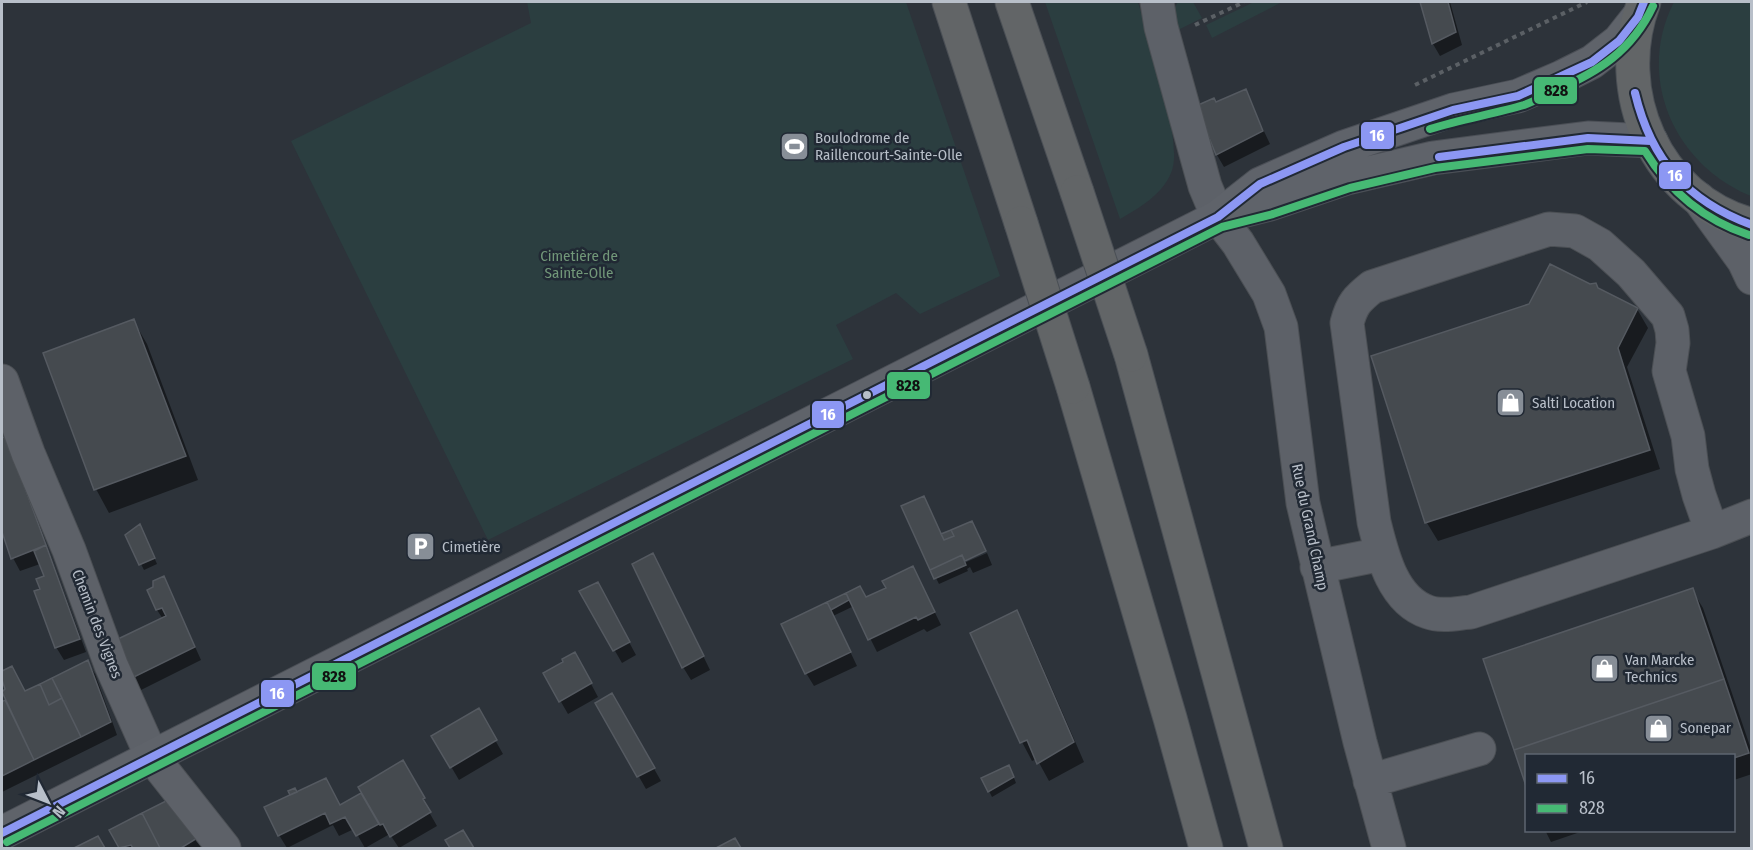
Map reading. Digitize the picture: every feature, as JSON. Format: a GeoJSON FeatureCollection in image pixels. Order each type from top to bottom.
{"type":"FeatureCollection","features":[{"type":"Feature","properties":{"kind":"highway"},"geometry":{"type":"LineString","coordinates":[[949,2],[1073,387],[1206,849]]}},
{"type":"Feature","properties":{"kind":"highway"},"geometry":{"type":"LineString","coordinates":[[1012,2],[1131,355],[1266,849]]}},
{"type":"Feature","properties":{"kind":"highway"},"geometry":{"type":"LineString","coordinates":[[1641,9],[1632,59],[1632,80],[1642,122],[1651,141],[1672,173],[1699,199],[1721,213],[1752,225]]}},
{"type":"Feature","properties":{"kind":"main road"},"geometry":{"type":"LineString","coordinates":[[2,833],[1218,217],[1260,184],[1344,147],[1453,110],[1518,96],[1592,62],[1619,41],[1641,9]]}},
{"type":"Feature","properties":{"kind":"main road"},"geometry":{"type":"LineString","coordinates":[[1218,217],[1270,204],[1347,178],[1433,158],[1588,138],[1651,141]]}},
{"type":"Feature","properties":{"kind":"street","name":"Rue du Grand Champ"},"geometry":{"type":"LineString","coordinates":[[1157,2],[1165,40],[1205,186],[1218,217],[1238,243],[1265,287],[1281,327],[1296,464],[1303,503],[1370,781],[1389,849]]}},
{"type":"Feature","properties":{"kind":"street"},"geometry":{"type":"LineString","coordinates":[[1699,199],[1744,261],[1752,278]]}},
{"type":"Feature","properties":{"kind":"street"},"geometry":{"type":"LineString","coordinates":[[1712,532],[1692,469],[1688,436],[1670,371],[1673,343],[1668,316],[1631,273],[1600,245],[1575,231],[1549,229],[1372,287],[1356,300],[1350,309],[1347,323],[1374,522],[1382,554],[1400,590],[1428,612],[1446,614],[1471,612],[1712,532],[1752,516]]}},
{"type":"Feature","properties":{"kind":"street","name":"Chemin des Vignes"},"geometry":{"type":"LineString","coordinates":[[2,381],[111,664],[152,757],[224,849]]}},
{"type":"Feature","properties":{"kind":"street"},"geometry":{"type":"LineString","coordinates":[[1315,559],[1382,554]]}},
{"type":"Feature","properties":{"kind":"street"},"geometry":{"type":"LineString","coordinates":[[1370,781],[1479,748]]}},
{"type":"Feature","properties":{"kind":"path"},"geometry":{"type":"LineString","coordinates":[[1165,40],[1244,2]]}},
{"type":"Feature","properties":{"kind":"green space","name":"Cimetière de Sainte-Olle"},"geometry":{"type":"Polygon","coordinates":[[[527,2],[906,2],[1000,276],[920,314],[896,293],[836,325],[853,359],[488,540],[291,141],[531,23],[527,2]]]}},
{"type":"Feature","properties":{"kind":"green space"},"geometry":{"type":"Polygon","coordinates":[[[1045,2],[1138,2],[1164,89],[1173,138],[1174,158],[1171,173],[1162,188],[1149,200],[1120,219],[1045,2]]]}},
{"type":"Feature","properties":{"kind":"green space"},"geometry":{"type":"Polygon","coordinates":[[[1178,2],[1193,2],[1202,18],[1172,33],[1174,9],[1178,2]]]}},
{"type":"Feature","properties":{"kind":"green space"},"geometry":{"type":"Polygon","coordinates":[[[1254,2],[1282,2],[1212,38],[1206,25],[1254,2]]]}},
{"type":"Feature","properties":{"kind":"green space"},"geometry":{"type":"Polygon","coordinates":[[[1674,2],[1751,2],[1751,196],[1724,182],[1701,163],[1683,141],[1669,116],[1661,89],[1659,60],[1663,31],[1674,2]]]}},
{"type":"Feature","properties":{"kind":"building"},"geometry":{"type":"Polygon","coordinates":[[[1420,2],[1448,2],[1456,32],[1432,44],[1420,2]]]}},
{"type":"Feature","properties":{"kind":"building"},"geometry":{"type":"Polygon","coordinates":[[[1246,89],[1263,131],[1216,155],[1196,106],[1214,98],[1216,102],[1246,89]]]}},
{"type":"Feature","properties":{"kind":"building","name":"Salti Location"},"geometry":{"type":"Polygon","coordinates":[[[1550,264],[1590,284],[1596,283],[1598,288],[1638,308],[1618,348],[1650,450],[1425,523],[1371,356],[1529,304],[1550,264]]]}},
{"type":"Feature","properties":{"kind":"building"},"geometry":{"type":"Polygon","coordinates":[[[134,319],[186,456],[94,490],[43,353],[134,319]]]}},
{"type":"Feature","properties":{"kind":"building"},"geometry":{"type":"Polygon","coordinates":[[[6,436],[46,545],[11,559],[2,532],[2,438],[6,436]]]}},
{"type":"Feature","properties":{"kind":"building"},"geometry":{"type":"Polygon","coordinates":[[[924,496],[944,540],[954,536],[951,530],[972,521],[986,551],[965,561],[962,555],[930,570],[901,506],[924,496]]]}},
{"type":"Feature","properties":{"kind":"building"},"geometry":{"type":"Polygon","coordinates":[[[140,524],[155,558],[139,565],[125,535],[140,524]]]}},
{"type":"Feature","properties":{"kind":"building"},"geometry":{"type":"Polygon","coordinates":[[[951,530],[954,536],[944,540],[941,534],[951,530]]]}},
{"type":"Feature","properties":{"kind":"building"},"geometry":{"type":"Polygon","coordinates":[[[46,545],[80,639],[55,648],[34,591],[40,589],[36,579],[44,576],[34,551],[46,545]]]}},
{"type":"Feature","properties":{"kind":"building"},"geometry":{"type":"Polygon","coordinates":[[[653,553],[704,656],[682,668],[632,564],[653,553]]]}},
{"type":"Feature","properties":{"kind":"building"},"geometry":{"type":"Polygon","coordinates":[[[962,555],[966,565],[934,579],[930,570],[962,555]]]}},
{"type":"Feature","properties":{"kind":"building"},"geometry":{"type":"Polygon","coordinates":[[[913,566],[935,612],[918,620],[916,617],[868,640],[846,593],[860,586],[866,597],[886,588],[882,581],[913,566]]]}},
{"type":"Feature","properties":{"kind":"building"},"geometry":{"type":"Polygon","coordinates":[[[164,576],[195,647],[132,678],[118,639],[166,616],[162,608],[156,610],[147,590],[153,587],[153,581],[164,576]]]}},
{"type":"Feature","properties":{"kind":"building"},"geometry":{"type":"Polygon","coordinates":[[[598,582],[630,642],[613,651],[579,591],[598,582]]]}},
{"type":"Feature","properties":{"kind":"building","name":"Van Marcke Technics"},"geometry":{"type":"Polygon","coordinates":[[[1693,588],[1724,679],[1514,750],[1483,659],[1693,588]]]}},
{"type":"Feature","properties":{"kind":"building"},"geometry":{"type":"Polygon","coordinates":[[[846,593],[849,600],[831,610],[827,602],[846,593]]]}},
{"type":"Feature","properties":{"kind":"building"},"geometry":{"type":"Polygon","coordinates":[[[827,602],[851,652],[805,674],[781,624],[827,602]]]}},
{"type":"Feature","properties":{"kind":"building"},"geometry":{"type":"Polygon","coordinates":[[[1017,610],[1074,742],[1037,764],[1027,740],[1020,743],[970,633],[1017,610]]]}},
{"type":"Feature","properties":{"kind":"building"},"geometry":{"type":"Polygon","coordinates":[[[575,652],[592,683],[559,702],[543,673],[575,652]]]}},
{"type":"Feature","properties":{"kind":"building"},"geometry":{"type":"Polygon","coordinates":[[[88,660],[111,722],[81,737],[52,678],[88,660]]]}},
{"type":"Feature","properties":{"kind":"building"},"geometry":{"type":"Polygon","coordinates":[[[12,666],[25,691],[40,684],[49,705],[62,698],[81,737],[34,760],[2,692],[5,689],[2,671],[12,666]]]}},
{"type":"Feature","properties":{"kind":"building"},"geometry":{"type":"Polygon","coordinates":[[[52,678],[62,698],[49,705],[40,684],[52,678]]]}},
{"type":"Feature","properties":{"kind":"building","name":"Sonepar"},"geometry":{"type":"Polygon","coordinates":[[[1724,679],[1749,753],[1735,758],[1735,754],[1525,754],[1525,783],[1514,750],[1724,679]]]}},
{"type":"Feature","properties":{"kind":"building"},"geometry":{"type":"Polygon","coordinates":[[[612,693],[655,768],[637,777],[595,703],[612,693]]]}},
{"type":"Feature","properties":{"kind":"building"},"geometry":{"type":"Polygon","coordinates":[[[5,700],[34,760],[2,776],[2,702],[5,700]]]}},
{"type":"Feature","properties":{"kind":"building"},"geometry":{"type":"Polygon","coordinates":[[[479,708],[497,740],[450,768],[431,736],[479,708]]]}},
{"type":"Feature","properties":{"kind":"building"},"geometry":{"type":"Polygon","coordinates":[[[403,760],[431,812],[390,837],[383,824],[380,825],[358,787],[403,760]]]}},
{"type":"Feature","properties":{"kind":"building"},"geometry":{"type":"Polygon","coordinates":[[[1009,765],[1014,777],[988,792],[981,778],[1009,765]]]}},
{"type":"Feature","properties":{"kind":"building"},"geometry":{"type":"Polygon","coordinates":[[[326,778],[340,805],[361,793],[379,824],[356,836],[345,817],[330,824],[325,813],[278,836],[264,807],[326,778]]]}},
{"type":"Feature","properties":{"kind":"building"},"geometry":{"type":"Polygon","coordinates":[[[295,788],[297,792],[290,795],[288,791],[295,788]]]}},
{"type":"Feature","properties":{"kind":"building"},"geometry":{"type":"Polygon","coordinates":[[[170,799],[199,837],[181,848],[160,848],[142,813],[170,799]]]}},
{"type":"Feature","properties":{"kind":"building"},"geometry":{"type":"Polygon","coordinates":[[[142,813],[160,848],[133,848],[131,845],[119,848],[109,830],[142,813]]]}},
{"type":"Feature","properties":{"kind":"building"},"geometry":{"type":"Polygon","coordinates":[[[463,830],[474,848],[450,848],[445,840],[463,830]]]}},
{"type":"Feature","properties":{"kind":"building"},"geometry":{"type":"Polygon","coordinates":[[[98,836],[105,848],[74,848],[98,836]]]}},
{"type":"Feature","properties":{"kind":"building"},"geometry":{"type":"Polygon","coordinates":[[[735,838],[741,848],[716,848],[735,838]]]}},
{"type":"Feature","properties":{"kind":"transit line","name":"16"},"geometry":{"type":"LineString","coordinates":[[2,833],[1218,217],[1260,184],[1344,147],[1453,110],[1518,96],[1592,62],[1619,41],[1638,17],[1644,2]]}},
{"type":"Feature","properties":{"kind":"transit line","name":"828"},"geometry":{"type":"LineString","coordinates":[[1430,129],[1524,105],[1585,76],[1624,48],[1645,22],[1653,6]]}},
{"type":"Feature","properties":{"kind":"transit line","name":"16"},"geometry":{"type":"LineString","coordinates":[[1635,93],[1651,139],[1675,175],[1709,204],[1752,225]]}},
{"type":"Feature","properties":{"kind":"transit line","name":"16"},"geometry":{"type":"LineString","coordinates":[[1439,157],[1588,138],[1651,141]]}},
{"type":"Feature","properties":{"kind":"transit line","name":"828"},"geometry":{"type":"LineString","coordinates":[[7,842],[1222,227],[1273,214],[1350,188],[1435,168],[1588,149],[1645,151],[1665,179],[1690,203],[1717,221],[1749,235]]}},
{"type":"Feature","properties":{"kind":"place","name":"Boulodrome de Raillencourt-Sainte-Olle"},"geometry":{"type":"Point","coordinates":[794,147]}},
{"type":"Feature","properties":{"kind":"place","name":"Salti Location"},"geometry":{"type":"Point","coordinates":[1511,403]}},
{"type":"Feature","properties":{"kind":"place","name":"Cimetière"},"geometry":{"type":"Point","coordinates":[421,547]}},
{"type":"Feature","properties":{"kind":"place","name":"Van Marcke Technics"},"geometry":{"type":"Point","coordinates":[1604,669]}},
{"type":"Feature","properties":{"kind":"place","name":"Sonepar"},"geometry":{"type":"Point","coordinates":[1659,728]}}]}
